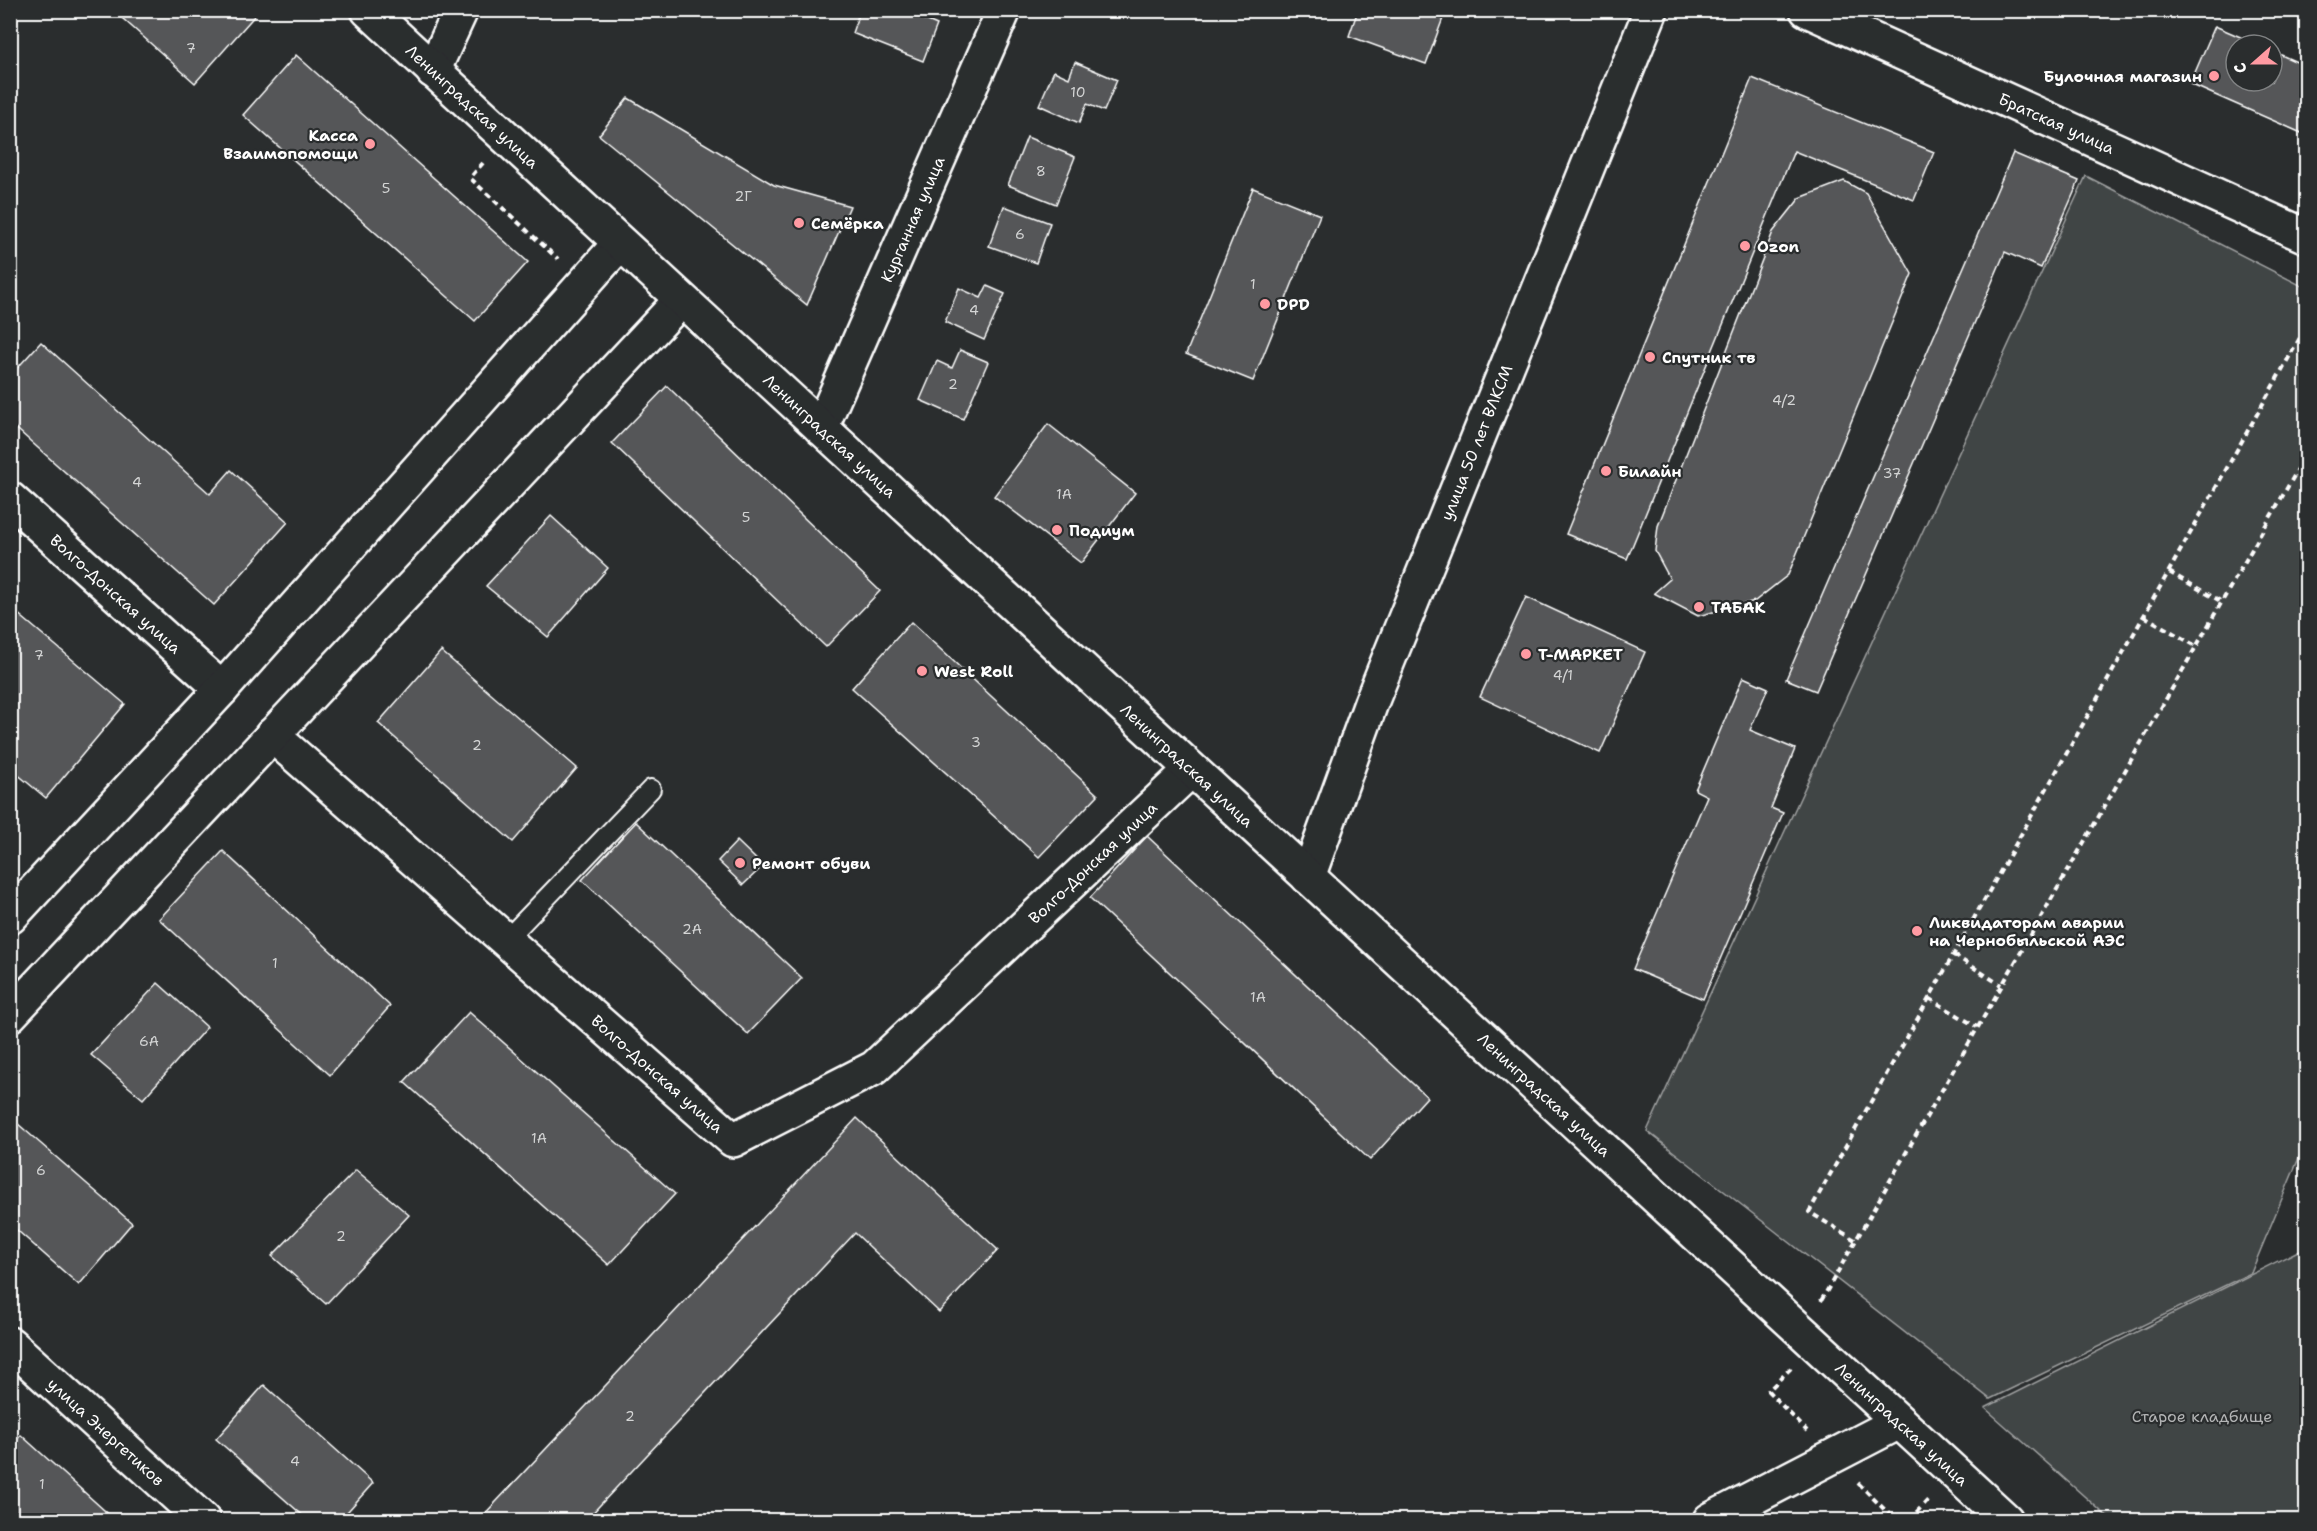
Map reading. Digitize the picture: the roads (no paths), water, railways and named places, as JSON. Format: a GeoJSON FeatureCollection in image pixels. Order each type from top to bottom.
{"type":"FeatureCollection","features":[{"type":"Feature","properties":{"kind":"street","name":"Ленинградская улица"},"geometry":{"type":"LineString","coordinates":[[368,10],[2006,1521]]}},
{"type":"Feature","properties":{"kind":"street"},"geometry":{"type":"LineString","coordinates":[[433,71],[461,10]]}},
{"type":"Feature","properties":{"kind":"street","name":"Курганная улица"},"geometry":{"type":"LineString","coordinates":[[821,428],[1004,10]]}},
{"type":"Feature","properties":{"kind":"street","name":"улица 50 лет ВЛКСМ"},"geometry":{"type":"LineString","coordinates":[[1308,877],[1371,703],[1651,10]]}},
{"type":"Feature","properties":{"kind":"street","name":"Братская улица"},"geometry":{"type":"LineString","coordinates":[[1807,10],[2307,236]]}},
{"type":"Feature","properties":{"kind":"street"},"geometry":{"type":"LineString","coordinates":[[10,917],[222,689],[620,243]]}},
{"type":"Feature","properties":{"kind":"street"},"geometry":{"type":"LineString","coordinates":[[10,1015],[681,300]]}},
{"type":"Feature","properties":{"kind":"street","name":"Волго-Донская улица"},"geometry":{"type":"LineString","coordinates":[[10,499],[222,689]]}},
{"type":"Feature","properties":{"kind":"street","name":"Волго-Донская улица"},"geometry":{"type":"LineString","coordinates":[[273,735],[733,1140],[874,1068],[1191,770]]}},
{"type":"Feature","properties":{"kind":"street","name":"улица Энергетиков"},"geometry":{"type":"LineString","coordinates":[[10,1344],[203,1521]]}},
{"type":"Feature","properties":{"kind":"street"},"geometry":{"type":"LineString","coordinates":[[1710,1521],[1899,1422]]}},
{"type":"Feature","properties":{"kind":"lane"},"geometry":{"type":"LineString","coordinates":[[506,940],[651,789]]}},
{"type":"Feature","properties":{"kind":"place","name":"Булочная магазин"},"geometry":{"type":"Point","coordinates":[2214,76]}},
{"type":"Feature","properties":{"kind":"place","name":"Касса Взаимопомощи"},"geometry":{"type":"Point","coordinates":[370,144]}},
{"type":"Feature","properties":{"kind":"place","name":"Семёрка"},"geometry":{"type":"Point","coordinates":[799,223]}},
{"type":"Feature","properties":{"kind":"place","name":"Ozon"},"geometry":{"type":"Point","coordinates":[1745,246]}},
{"type":"Feature","properties":{"kind":"place","name":"DPD"},"geometry":{"type":"Point","coordinates":[1265,304]}},
{"type":"Feature","properties":{"kind":"place","name":"Спутник тв"},"geometry":{"type":"Point","coordinates":[1650,357]}},
{"type":"Feature","properties":{"kind":"place","name":"Билайн"},"geometry":{"type":"Point","coordinates":[1606,471]}},
{"type":"Feature","properties":{"kind":"place","name":"Подиум"},"geometry":{"type":"Point","coordinates":[1057,530]}},
{"type":"Feature","properties":{"kind":"place","name":"ТАБАК"},"geometry":{"type":"Point","coordinates":[1699,607]}},
{"type":"Feature","properties":{"kind":"place","name":"Т-МАРКЕТ"},"geometry":{"type":"Point","coordinates":[1526,654]}},
{"type":"Feature","properties":{"kind":"place","name":"West Roll"},"geometry":{"type":"Point","coordinates":[922,671]}},
{"type":"Feature","properties":{"kind":"place","name":"Ремонт обуви"},"geometry":{"type":"Point","coordinates":[740,863]}},
{"type":"Feature","properties":{"kind":"place","name":"Ликвидаторам аварии на Чернобыльской АЭС"},"geometry":{"type":"Point","coordinates":[1917,931]}},
{"type":"Feature","properties":{"kind":"park label","name":"Старое кладбище"},"geometry":{"type":"Point","coordinates":[2202,1416]}}]}
